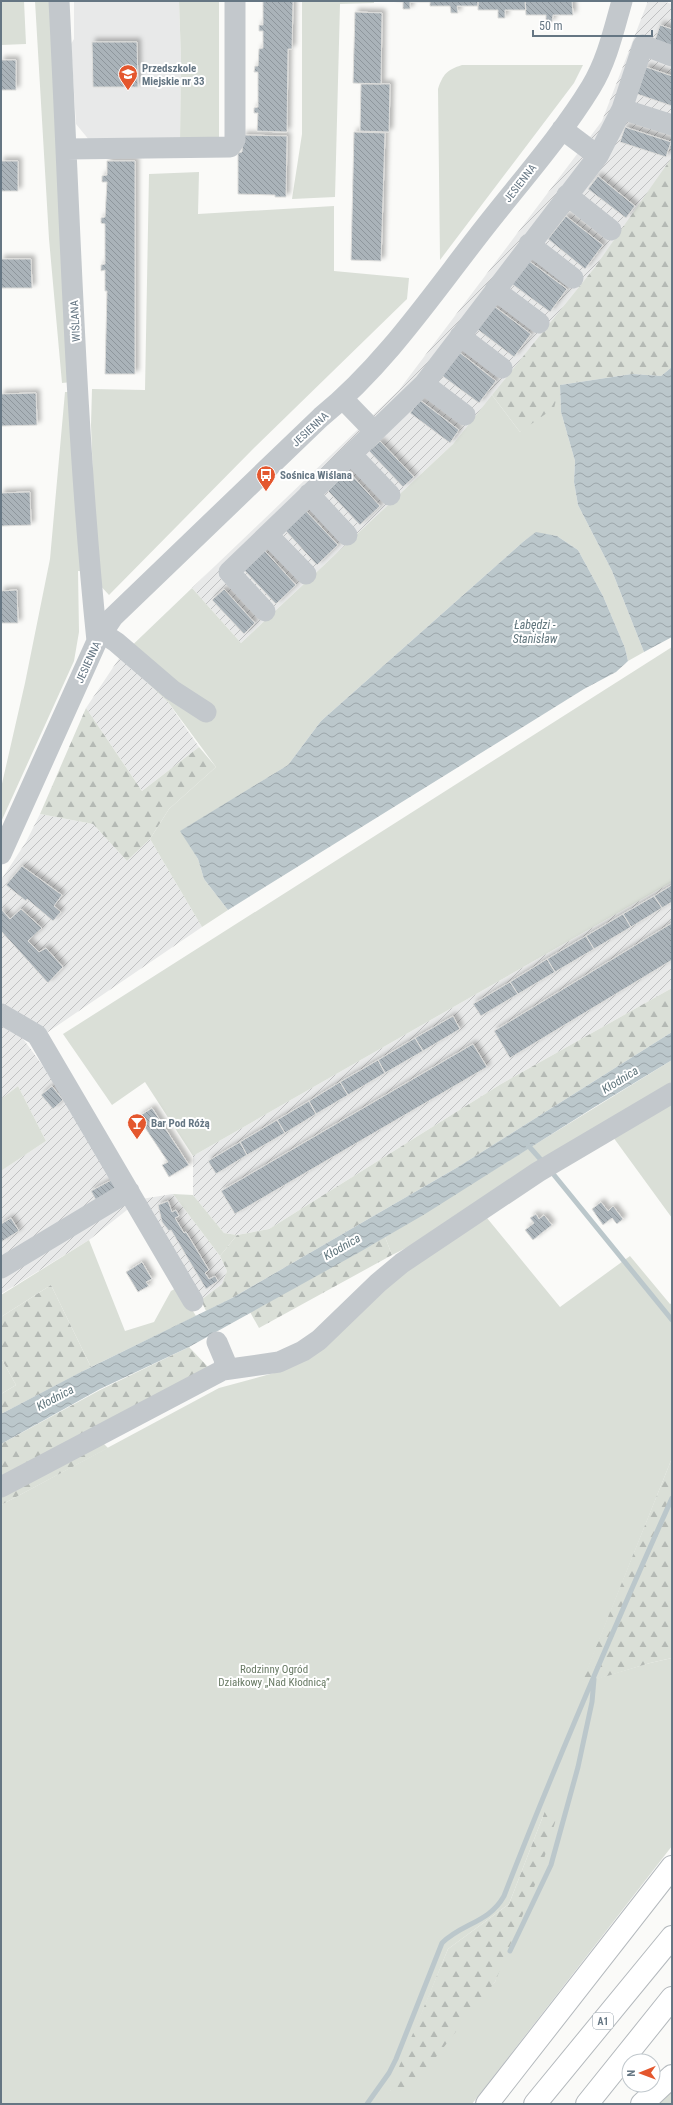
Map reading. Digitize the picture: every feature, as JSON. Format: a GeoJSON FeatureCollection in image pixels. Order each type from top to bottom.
{"type":"FeatureCollection","features":[{"type":"Feature","properties":{"kind":"highway"},"geometry":{"type":"LineString","coordinates":[[487,2104],[672,1867]]}},
{"type":"Feature","properties":{"kind":"highway","name":"A1"},"geometry":{"type":"LineString","coordinates":[[535,2104],[672,1937]]}},
{"type":"Feature","properties":{"kind":"highway"},"geometry":{"type":"LineString","coordinates":[[587,2104],[672,1998]]}},
{"type":"Feature","properties":{"kind":"highway"},"geometry":{"type":"LineString","coordinates":[[661,2073],[672,2060]]}},
{"type":"Feature","properties":{"kind":"highway"},"geometry":{"type":"LineString","coordinates":[[642,2104],[672,2076]]}},
{"type":"Feature","properties":{"kind":"highway"},"geometry":{"type":"LineString","coordinates":[[637,2104],[645,2093]]}},
{"type":"Feature","properties":{"kind":"street","name":"WIŚLANA"},"geometry":{"type":"LineString","coordinates":[[59,1],[78,393],[90,574],[100,637]]}},
{"type":"Feature","properties":{"kind":"street"},"geometry":{"type":"LineString","coordinates":[[66,149],[230,148],[235,140],[235,1]]}},
{"type":"Feature","properties":{"kind":"street","name":"JESIENNA"},"geometry":{"type":"LineString","coordinates":[[1,854],[100,637],[113,616],[322,417],[343,399],[390,348],[562,129],[592,86],[607,50],[622,1]]}},
{"type":"Feature","properties":{"kind":"street"},"geometry":{"type":"LineString","coordinates":[[265,611],[229,572],[424,384],[529,244],[598,156],[622,109],[643,45],[672,56]]}},
{"type":"Feature","properties":{"kind":"street"},"geometry":{"type":"LineString","coordinates":[[622,109],[672,125]]}},
{"type":"Feature","properties":{"kind":"street"},"geometry":{"type":"LineString","coordinates":[[562,129],[598,156]]}},
{"type":"Feature","properties":{"kind":"street"},"geometry":{"type":"LineString","coordinates":[[567,195],[611,230]]}},
{"type":"Feature","properties":{"kind":"street"},"geometry":{"type":"LineString","coordinates":[[529,244],[573,278]]}},
{"type":"Feature","properties":{"kind":"street"},"geometry":{"type":"LineString","coordinates":[[495,290],[539,323]]}},
{"type":"Feature","properties":{"kind":"street"},"geometry":{"type":"LineString","coordinates":[[460,336],[502,368]]}},
{"type":"Feature","properties":{"kind":"street"},"geometry":{"type":"LineString","coordinates":[[424,384],[465,415]]}},
{"type":"Feature","properties":{"kind":"street"},"geometry":{"type":"LineString","coordinates":[[343,399],[374,431]]}},
{"type":"Feature","properties":{"kind":"street"},"geometry":{"type":"LineString","coordinates":[[351,454],[390,495]]}},
{"type":"Feature","properties":{"kind":"street"},"geometry":{"type":"LineString","coordinates":[[309,494],[347,535]]}},
{"type":"Feature","properties":{"kind":"street"},"geometry":{"type":"LineString","coordinates":[[268,535],[306,574]]}},
{"type":"Feature","properties":{"kind":"street"},"geometry":{"type":"LineString","coordinates":[[100,637],[116,642],[172,690],[206,712]]}},
{"type":"Feature","properties":{"kind":"street"},"geometry":{"type":"LineString","coordinates":[[1,1014],[37,1035],[193,1301]]}},
{"type":"Feature","properties":{"kind":"street"},"geometry":{"type":"LineString","coordinates":[[1,1486],[223,1370],[279,1362],[304,1351],[319,1340],[378,1283],[402,1263],[538,1172],[672,1093]]}},
{"type":"Feature","properties":{"kind":"street"},"geometry":{"type":"LineString","coordinates":[[1,1268],[129,1191]]}},
{"type":"Feature","properties":{"kind":"street"},"geometry":{"type":"LineString","coordinates":[[218,1342],[225,1361],[223,1370]]}},
{"type":"Feature","properties":{"kind":"shaded area","name":"Przedszkole Miejskie nr 33"},"geometry":{"type":"Polygon","coordinates":[[[74,1],[179,1],[181,59],[180,141],[90,141],[76,124],[71,44],[74,39],[74,1]]]}},
{"type":"Feature","properties":{"kind":"shaded area"},"geometry":{"type":"Polygon","coordinates":[[[648,1],[662,1],[672,4],[671,161],[595,267],[453,444],[241,643],[192,588],[399,390],[602,121],[648,1]]]}},
{"type":"Feature","properties":{"kind":"shaded area"},"geometry":{"type":"Polygon","coordinates":[[[120,657],[168,702],[199,747],[142,791],[86,708],[120,657]]]}},
{"type":"Feature","properties":{"kind":"shaded area"},"geometry":{"type":"Polygon","coordinates":[[[40,814],[93,824],[127,861],[150,839],[202,927],[45,1034],[1,1009],[1,880],[26,842],[40,814]]]}},
{"type":"Feature","properties":{"kind":"shaded area"},"geometry":{"type":"Polygon","coordinates":[[[672,882],[672,988],[501,1084],[269,1229],[237,1235],[224,1233],[193,1195],[193,1156],[672,882]]]}},
{"type":"Feature","properties":{"kind":"shaded area"},"geometry":{"type":"Polygon","coordinates":[[[1,1025],[21,1036],[43,1066],[52,1075],[132,1206],[89,1240],[1,1294],[1,1171],[46,1141],[18,1086],[1,1099],[1,1025]]]}},
{"type":"Feature","properties":{"kind":"shaded area"},"geometry":{"type":"Polygon","coordinates":[[[173,1194],[220,1256],[227,1271],[222,1284],[201,1300],[141,1199],[173,1194]]]}},
{"type":"Feature","properties":{"kind":"green space"},"geometry":{"type":"Polygon","coordinates":[[[1,1],[24,1],[26,44],[1,45],[1,1]]]}},
{"type":"Feature","properties":{"kind":"green space"},"geometry":{"type":"Polygon","coordinates":[[[35,1],[53,1],[72,382],[62,383],[49,239],[35,1]]]}},
{"type":"Feature","properties":{"kind":"green space"},"geometry":{"type":"Polygon","coordinates":[[[179,1],[219,1],[219,139],[180,141],[181,59],[179,1]]]}},
{"type":"Feature","properties":{"kind":"green space"},"geometry":{"type":"Polygon","coordinates":[[[302,1],[374,1],[374,3],[340,4],[335,197],[292,199],[302,134],[302,1]]]}},
{"type":"Feature","properties":{"kind":"green space"},"geometry":{"type":"Polygon","coordinates":[[[462,65],[583,65],[574,83],[440,260],[438,89],[446,73],[462,65]]]}},
{"type":"Feature","properties":{"kind":"green space"},"geometry":{"type":"Polygon","coordinates":[[[672,157],[672,367],[661,376],[632,374],[560,385],[554,408],[520,432],[492,395],[595,267],[672,157]]]}},
{"type":"Feature","properties":{"kind":"green space"},"geometry":{"type":"Polygon","coordinates":[[[199,172],[198,214],[334,206],[334,271],[409,278],[407,299],[252,450],[109,595],[97,582],[91,425],[92,389],[145,390],[149,174],[199,172]]]}},
{"type":"Feature","properties":{"kind":"green space"},"geometry":{"type":"Polygon","coordinates":[[[560,385],[561,412],[575,461],[574,482],[578,505],[612,571],[644,652],[628,661],[625,648],[603,596],[578,550],[557,536],[536,533],[524,541],[321,721],[288,765],[181,831],[198,859],[204,879],[228,910],[202,927],[150,839],[169,809],[216,767],[168,702],[120,657],[192,588],[241,643],[453,444],[492,395],[520,432],[560,385]]]}},
{"type":"Feature","properties":{"kind":"green space"},"geometry":{"type":"Polygon","coordinates":[[[65,392],[73,392],[81,571],[78,571],[79,632],[74,661],[1,822],[1,788],[25,683],[50,559],[65,392]]]}},
{"type":"Feature","properties":{"kind":"green space"},"geometry":{"type":"Polygon","coordinates":[[[672,647],[672,882],[193,1156],[145,1082],[112,1105],[63,1034],[672,647]]]}},
{"type":"Feature","properties":{"kind":"green space"},"geometry":{"type":"Polygon","coordinates":[[[86,708],[142,791],[199,747],[216,767],[169,809],[150,839],[127,861],[93,824],[40,814],[86,708]]]}},
{"type":"Feature","properties":{"kind":"green space"},"geometry":{"type":"Polygon","coordinates":[[[672,988],[672,1032],[458,1167],[232,1298],[206,1311],[201,1300],[222,1284],[227,1271],[220,1256],[237,1235],[269,1229],[501,1084],[672,988]]]}},
{"type":"Feature","properties":{"kind":"green space"},"geometry":{"type":"Polygon","coordinates":[[[672,1060],[672,1085],[434,1234],[392,1255],[385,1237],[672,1060]]]}},
{"type":"Feature","properties":{"kind":"green space"},"geometry":{"type":"Polygon","coordinates":[[[18,1086],[46,1141],[1,1171],[1,1099],[18,1086]]]}},
{"type":"Feature","properties":{"kind":"green space"},"geometry":{"type":"Polygon","coordinates":[[[669,1102],[672,1106],[672,1218],[613,1137],[669,1102]]]}},
{"type":"Feature","properties":{"kind":"green space"},"geometry":{"type":"Polygon","coordinates":[[[173,1194],[193,1195],[224,1233],[237,1235],[220,1256],[173,1194]]]}},
{"type":"Feature","properties":{"kind":"green space","name":"Rodzinny Ogród Działkowy „Nad Kłodnicą”"},"geometry":{"type":"Polygon","coordinates":[[[487,1218],[560,1307],[630,1256],[670,1304],[672,1303],[672,1458],[582,1683],[672,1658],[672,1846],[472,2104],[1,2104],[1,1505],[219,1388],[274,1373],[405,1271],[487,1218]],[[545,1811],[509,1904],[448,1949],[390,2091],[495,1982],[545,1811]]]}},
{"type":"Feature","properties":{"kind":"green space"},"geometry":{"type":"Polygon","coordinates":[[[385,1237],[392,1255],[259,1328],[250,1312],[385,1237]]]}},
{"type":"Feature","properties":{"kind":"green space"},"geometry":{"type":"Polygon","coordinates":[[[89,1240],[125,1331],[154,1322],[171,1291],[178,1287],[196,1316],[91,1367],[51,1285],[1,1317],[1,1295],[89,1240]]]}},
{"type":"Feature","properties":{"kind":"green space"},"geometry":{"type":"Polygon","coordinates":[[[51,1285],[91,1367],[1,1414],[1,1394],[16,1385],[1,1358],[1,1317],[51,1285]]]}},
{"type":"Feature","properties":{"kind":"green space"},"geometry":{"type":"Polygon","coordinates":[[[189,1347],[210,1369],[1,1478],[1,1444],[100,1390],[189,1347]]]}},
{"type":"Feature","properties":{"kind":"green space"},"geometry":{"type":"Polygon","coordinates":[[[1,1358],[16,1385],[1,1394],[1,1358]]]}},
{"type":"Feature","properties":{"kind":"green space"},"geometry":{"type":"Polygon","coordinates":[[[100,1440],[108,1448],[1,1505],[1,1491],[100,1440]]]}},
{"type":"Feature","properties":{"kind":"green space"},"geometry":{"type":"Polygon","coordinates":[[[672,1458],[672,1658],[650,1663],[581,1684],[672,1458]]]}},
{"type":"Feature","properties":{"kind":"green space"},"geometry":{"type":"Polygon","coordinates":[[[545,1811],[557,1816],[539,1875],[495,1982],[414,2085],[389,2091],[448,1949],[509,1904],[545,1811]]]}},
{"type":"Feature","properties":{"kind":"green space"},"geometry":{"type":"Polygon","coordinates":[[[672,2089],[672,2104],[659,2104],[672,2089]]]}},
{"type":"Feature","properties":{"kind":"water"},"geometry":{"type":"Polygon","coordinates":[[[672,367],[672,637],[644,652],[612,571],[578,505],[574,482],[575,461],[561,412],[560,385],[632,374],[661,376],[672,367]]]}},
{"type":"Feature","properties":{"kind":"water","name":"Łabędzi - Stanisław"},"geometry":{"type":"Polygon","coordinates":[[[536,532],[557,536],[578,550],[603,596],[625,648],[628,661],[616,672],[584,689],[228,910],[204,879],[198,859],[180,831],[288,765],[321,721],[536,532]]]}},
{"type":"Feature","properties":{"kind":"water","name":"Kłodnica"},"geometry":{"type":"Polygon","coordinates":[[[672,1032],[672,1060],[425,1214],[189,1347],[100,1389],[1,1444],[1,1414],[79,1373],[232,1298],[458,1167],[672,1032]]]}},
{"type":"Feature","properties":{"kind":"building"},"geometry":{"type":"Polygon","coordinates":[[[263,1],[293,1],[292,49],[288,49],[287,132],[257,131],[258,113],[254,113],[254,108],[258,107],[258,72],[254,72],[255,66],[258,66],[259,49],[263,48],[263,31],[259,31],[259,25],[263,25],[263,1]]]}},
{"type":"Feature","properties":{"kind":"building"},"geometry":{"type":"Polygon","coordinates":[[[383,1],[430,2],[410,2],[410,9],[403,9],[403,2],[383,1]]]}},
{"type":"Feature","properties":{"kind":"building"},"geometry":{"type":"Polygon","coordinates":[[[430,1],[478,1],[478,6],[457,6],[458,13],[451,13],[450,6],[430,6],[430,1]]]}},
{"type":"Feature","properties":{"kind":"building"},"geometry":{"type":"Polygon","coordinates":[[[478,1],[525,1],[526,10],[505,10],[505,18],[498,18],[498,10],[478,10],[478,1]]]}},
{"type":"Feature","properties":{"kind":"building"},"geometry":{"type":"Polygon","coordinates":[[[525,1],[572,1],[573,15],[553,15],[552,22],[546,22],[546,15],[526,15],[525,1]]]}},
{"type":"Feature","properties":{"kind":"building"},"geometry":{"type":"Polygon","coordinates":[[[355,12],[382,13],[381,84],[353,83],[355,12]]]}},
{"type":"Feature","properties":{"kind":"building"},"geometry":{"type":"Polygon","coordinates":[[[660,25],[672,29],[672,46],[655,40],[660,25]]]}},
{"type":"Feature","properties":{"kind":"building"},"geometry":{"type":"Polygon","coordinates":[[[92,42],[137,42],[138,87],[93,87],[92,42]]]}},
{"type":"Feature","properties":{"kind":"building"},"geometry":{"type":"Polygon","coordinates":[[[1,60],[16,60],[16,90],[1,90],[1,60]]]}},
{"type":"Feature","properties":{"kind":"building"},"geometry":{"type":"Polygon","coordinates":[[[646,67],[672,76],[672,106],[637,94],[646,67]]]}},
{"type":"Feature","properties":{"kind":"building"},"geometry":{"type":"Polygon","coordinates":[[[361,84],[390,84],[389,132],[360,131],[361,84]]]}},
{"type":"Feature","properties":{"kind":"building"},"geometry":{"type":"Polygon","coordinates":[[[625,127],[671,142],[666,157],[620,142],[625,127]]]}},
{"type":"Feature","properties":{"kind":"building"},"geometry":{"type":"Polygon","coordinates":[[[354,132],[385,133],[381,261],[351,260],[354,132]]]}},
{"type":"Feature","properties":{"kind":"building"},"geometry":{"type":"Polygon","coordinates":[[[243,135],[287,136],[286,197],[275,197],[275,195],[238,194],[238,153],[242,152],[243,135]]]}},
{"type":"Feature","properties":{"kind":"building"},"geometry":{"type":"Polygon","coordinates":[[[1,161],[18,161],[18,191],[1,191],[1,161]]]}},
{"type":"Feature","properties":{"kind":"building"},"geometry":{"type":"Polygon","coordinates":[[[107,161],[135,161],[135,374],[105,374],[107,291],[105,291],[105,270],[101,271],[101,265],[105,264],[105,224],[101,223],[101,218],[105,217],[107,182],[102,182],[102,176],[107,175],[107,161]]]}},
{"type":"Feature","properties":{"kind":"building"},"geometry":{"type":"Polygon","coordinates":[[[598,176],[635,206],[626,218],[588,189],[598,176]]]}},
{"type":"Feature","properties":{"kind":"building"},"geometry":{"type":"Polygon","coordinates":[[[566,216],[603,245],[585,269],[548,239],[566,216]]]}},
{"type":"Feature","properties":{"kind":"building"},"geometry":{"type":"Polygon","coordinates":[[[1,259],[31,259],[32,288],[1,288],[1,259]]]}},
{"type":"Feature","properties":{"kind":"building"},"geometry":{"type":"Polygon","coordinates":[[[529,261],[567,289],[550,312],[512,284],[529,261]]]}},
{"type":"Feature","properties":{"kind":"building"},"geometry":{"type":"Polygon","coordinates":[[[494,306],[531,334],[514,357],[477,329],[494,306]]]}},
{"type":"Feature","properties":{"kind":"building"},"geometry":{"type":"Polygon","coordinates":[[[459,352],[496,381],[479,403],[441,375],[459,352]]]}},
{"type":"Feature","properties":{"kind":"building"},"geometry":{"type":"Polygon","coordinates":[[[36,393],[37,425],[1,426],[1,394],[36,393]]]}},
{"type":"Feature","properties":{"kind":"building"},"geometry":{"type":"Polygon","coordinates":[[[420,400],[459,430],[450,443],[410,413],[420,400]]]}},
{"type":"Feature","properties":{"kind":"building"},"geometry":{"type":"Polygon","coordinates":[[[380,441],[414,477],[403,487],[369,451],[380,441]]]}},
{"type":"Feature","properties":{"kind":"building"},"geometry":{"type":"Polygon","coordinates":[[[348,471],[380,506],[360,525],[328,491],[348,471]]]}},
{"type":"Feature","properties":{"kind":"building"},"geometry":{"type":"Polygon","coordinates":[[[30,492],[31,525],[1,526],[1,493],[30,492]]]}},
{"type":"Feature","properties":{"kind":"building"},"geometry":{"type":"Polygon","coordinates":[[[306,511],[338,545],[317,565],[285,530],[306,511]]]}},
{"type":"Feature","properties":{"kind":"building"},"geometry":{"type":"Polygon","coordinates":[[[264,550],[296,585],[276,604],[244,570],[264,550]]]}},
{"type":"Feature","properties":{"kind":"building"},"geometry":{"type":"Polygon","coordinates":[[[224,589],[255,623],[244,634],[212,600],[224,589]]]}},
{"type":"Feature","properties":{"kind":"building"},"geometry":{"type":"Polygon","coordinates":[[[17,590],[18,623],[1,623],[1,591],[17,590]]]}},
{"type":"Feature","properties":{"kind":"building"},"geometry":{"type":"Polygon","coordinates":[[[22,866],[62,895],[54,906],[61,912],[53,921],[27,899],[26,901],[6,885],[22,866]]]}},
{"type":"Feature","properties":{"kind":"building"},"geometry":{"type":"Polygon","coordinates":[[[672,885],[672,902],[662,908],[654,896],[672,885]]]}},
{"type":"Feature","properties":{"kind":"building"},"geometry":{"type":"Polygon","coordinates":[[[654,896],[662,908],[631,927],[623,914],[654,896]]]}},
{"type":"Feature","properties":{"kind":"building"},"geometry":{"type":"Polygon","coordinates":[[[1,909],[10,919],[21,909],[42,928],[28,941],[39,952],[46,948],[63,967],[48,983],[1,931],[1,909]]]}},
{"type":"Feature","properties":{"kind":"building"},"geometry":{"type":"Polygon","coordinates":[[[623,914],[631,927],[594,949],[586,936],[623,914]]]}},
{"type":"Feature","properties":{"kind":"building"},"geometry":{"type":"Polygon","coordinates":[[[672,923],[672,960],[510,1058],[494,1031],[672,923]]]}},
{"type":"Feature","properties":{"kind":"building"},"geometry":{"type":"Polygon","coordinates":[[[586,936],[594,949],[555,972],[547,959],[586,936]]]}},
{"type":"Feature","properties":{"kind":"building"},"geometry":{"type":"Polygon","coordinates":[[[547,959],[555,972],[518,994],[510,982],[547,959]]]}},
{"type":"Feature","properties":{"kind":"building"},"geometry":{"type":"Polygon","coordinates":[[[510,982],[518,994],[481,1016],[473,1004],[510,982]]]}},
{"type":"Feature","properties":{"kind":"building"},"geometry":{"type":"Polygon","coordinates":[[[453,1016],[460,1029],[423,1051],[415,1038],[453,1016]]]}},
{"type":"Feature","properties":{"kind":"building"},"geometry":{"type":"Polygon","coordinates":[[[415,1038],[423,1051],[385,1073],[378,1060],[415,1038]]]}},
{"type":"Feature","properties":{"kind":"building"},"geometry":{"type":"Polygon","coordinates":[[[473,1044],[487,1067],[235,1214],[221,1191],[473,1044]]]}},
{"type":"Feature","properties":{"kind":"building"},"geometry":{"type":"Polygon","coordinates":[[[378,1060],[385,1073],[348,1095],[340,1082],[378,1060]]]}},
{"type":"Feature","properties":{"kind":"building"},"geometry":{"type":"Polygon","coordinates":[[[340,1082],[348,1095],[316,1114],[309,1101],[340,1082]]]}},
{"type":"Feature","properties":{"kind":"building"},"geometry":{"type":"Polygon","coordinates":[[[52,1086],[63,1100],[53,1109],[41,1095],[52,1086]]]}},
{"type":"Feature","properties":{"kind":"building"},"geometry":{"type":"Polygon","coordinates":[[[309,1101],[316,1114],[285,1133],[277,1120],[309,1101]]]}},
{"type":"Feature","properties":{"kind":"building"},"geometry":{"type":"Polygon","coordinates":[[[152,1108],[189,1165],[169,1177],[162,1165],[168,1162],[138,1117],[152,1108]]]}},
{"type":"Feature","properties":{"kind":"building"},"geometry":{"type":"Polygon","coordinates":[[[277,1120],[285,1133],[247,1155],[240,1142],[277,1120]]]}},
{"type":"Feature","properties":{"kind":"building"},"geometry":{"type":"Polygon","coordinates":[[[240,1142],[247,1155],[216,1174],[208,1161],[240,1142]]]}},
{"type":"Feature","properties":{"kind":"building"},"geometry":{"type":"Polygon","coordinates":[[[115,1178],[121,1189],[97,1202],[91,1191],[115,1178]]]}},
{"type":"Feature","properties":{"kind":"building"},"geometry":{"type":"Polygon","coordinates":[[[168,1201],[172,1212],[176,1210],[179,1216],[175,1218],[184,1233],[186,1232],[209,1270],[205,1273],[209,1279],[215,1276],[218,1281],[206,1289],[171,1230],[169,1231],[162,1222],[158,1205],[168,1201]]]}},
{"type":"Feature","properties":{"kind":"building"},"geometry":{"type":"Polygon","coordinates":[[[601,1202],[608,1211],[613,1206],[623,1219],[617,1224],[612,1218],[603,1225],[592,1209],[601,1202]]]}},
{"type":"Feature","properties":{"kind":"building"},"geometry":{"type":"Polygon","coordinates":[[[536,1214],[539,1219],[544,1215],[552,1225],[533,1240],[525,1230],[534,1223],[530,1218],[536,1214]]]}},
{"type":"Feature","properties":{"kind":"building"},"geometry":{"type":"Polygon","coordinates":[[[11,1218],[19,1231],[1,1242],[1,1224],[11,1218]]]}},
{"type":"Feature","properties":{"kind":"building"},"geometry":{"type":"Polygon","coordinates":[[[142,1262],[152,1279],[146,1282],[149,1286],[138,1292],[126,1272],[142,1262]]]}},
{"type":"Feature","properties":{"kind":"waterway"},"geometry":{"type":"LineString","coordinates":[[526,1143],[542,1161]]}},
{"type":"Feature","properties":{"kind":"waterway"},"geometry":{"type":"LineString","coordinates":[[554,1175],[672,1320]]}},
{"type":"Feature","properties":{"kind":"waterway"},"geometry":{"type":"LineString","coordinates":[[367,2104],[389,2073],[396,2059],[442,1943],[450,1936],[491,1912],[504,1896],[585,1696],[672,1498]]}},
{"type":"Feature","properties":{"kind":"waterway"},"geometry":{"type":"LineString","coordinates":[[510,1951],[551,1865],[578,1767],[592,1702],[594,1679]]}},
{"type":"Feature","properties":{"kind":"place","name":"Przedszkole Miejskie nr 33"},"geometry":{"type":"Point","coordinates":[128,91]}},
{"type":"Feature","properties":{"kind":"place","name":"Sośnica Wiślana"},"geometry":{"type":"Point","coordinates":[266,492]}},
{"type":"Feature","properties":{"kind":"place","name":"Bar Pod Różą"},"geometry":{"type":"Point","coordinates":[137,1140]}}]}
